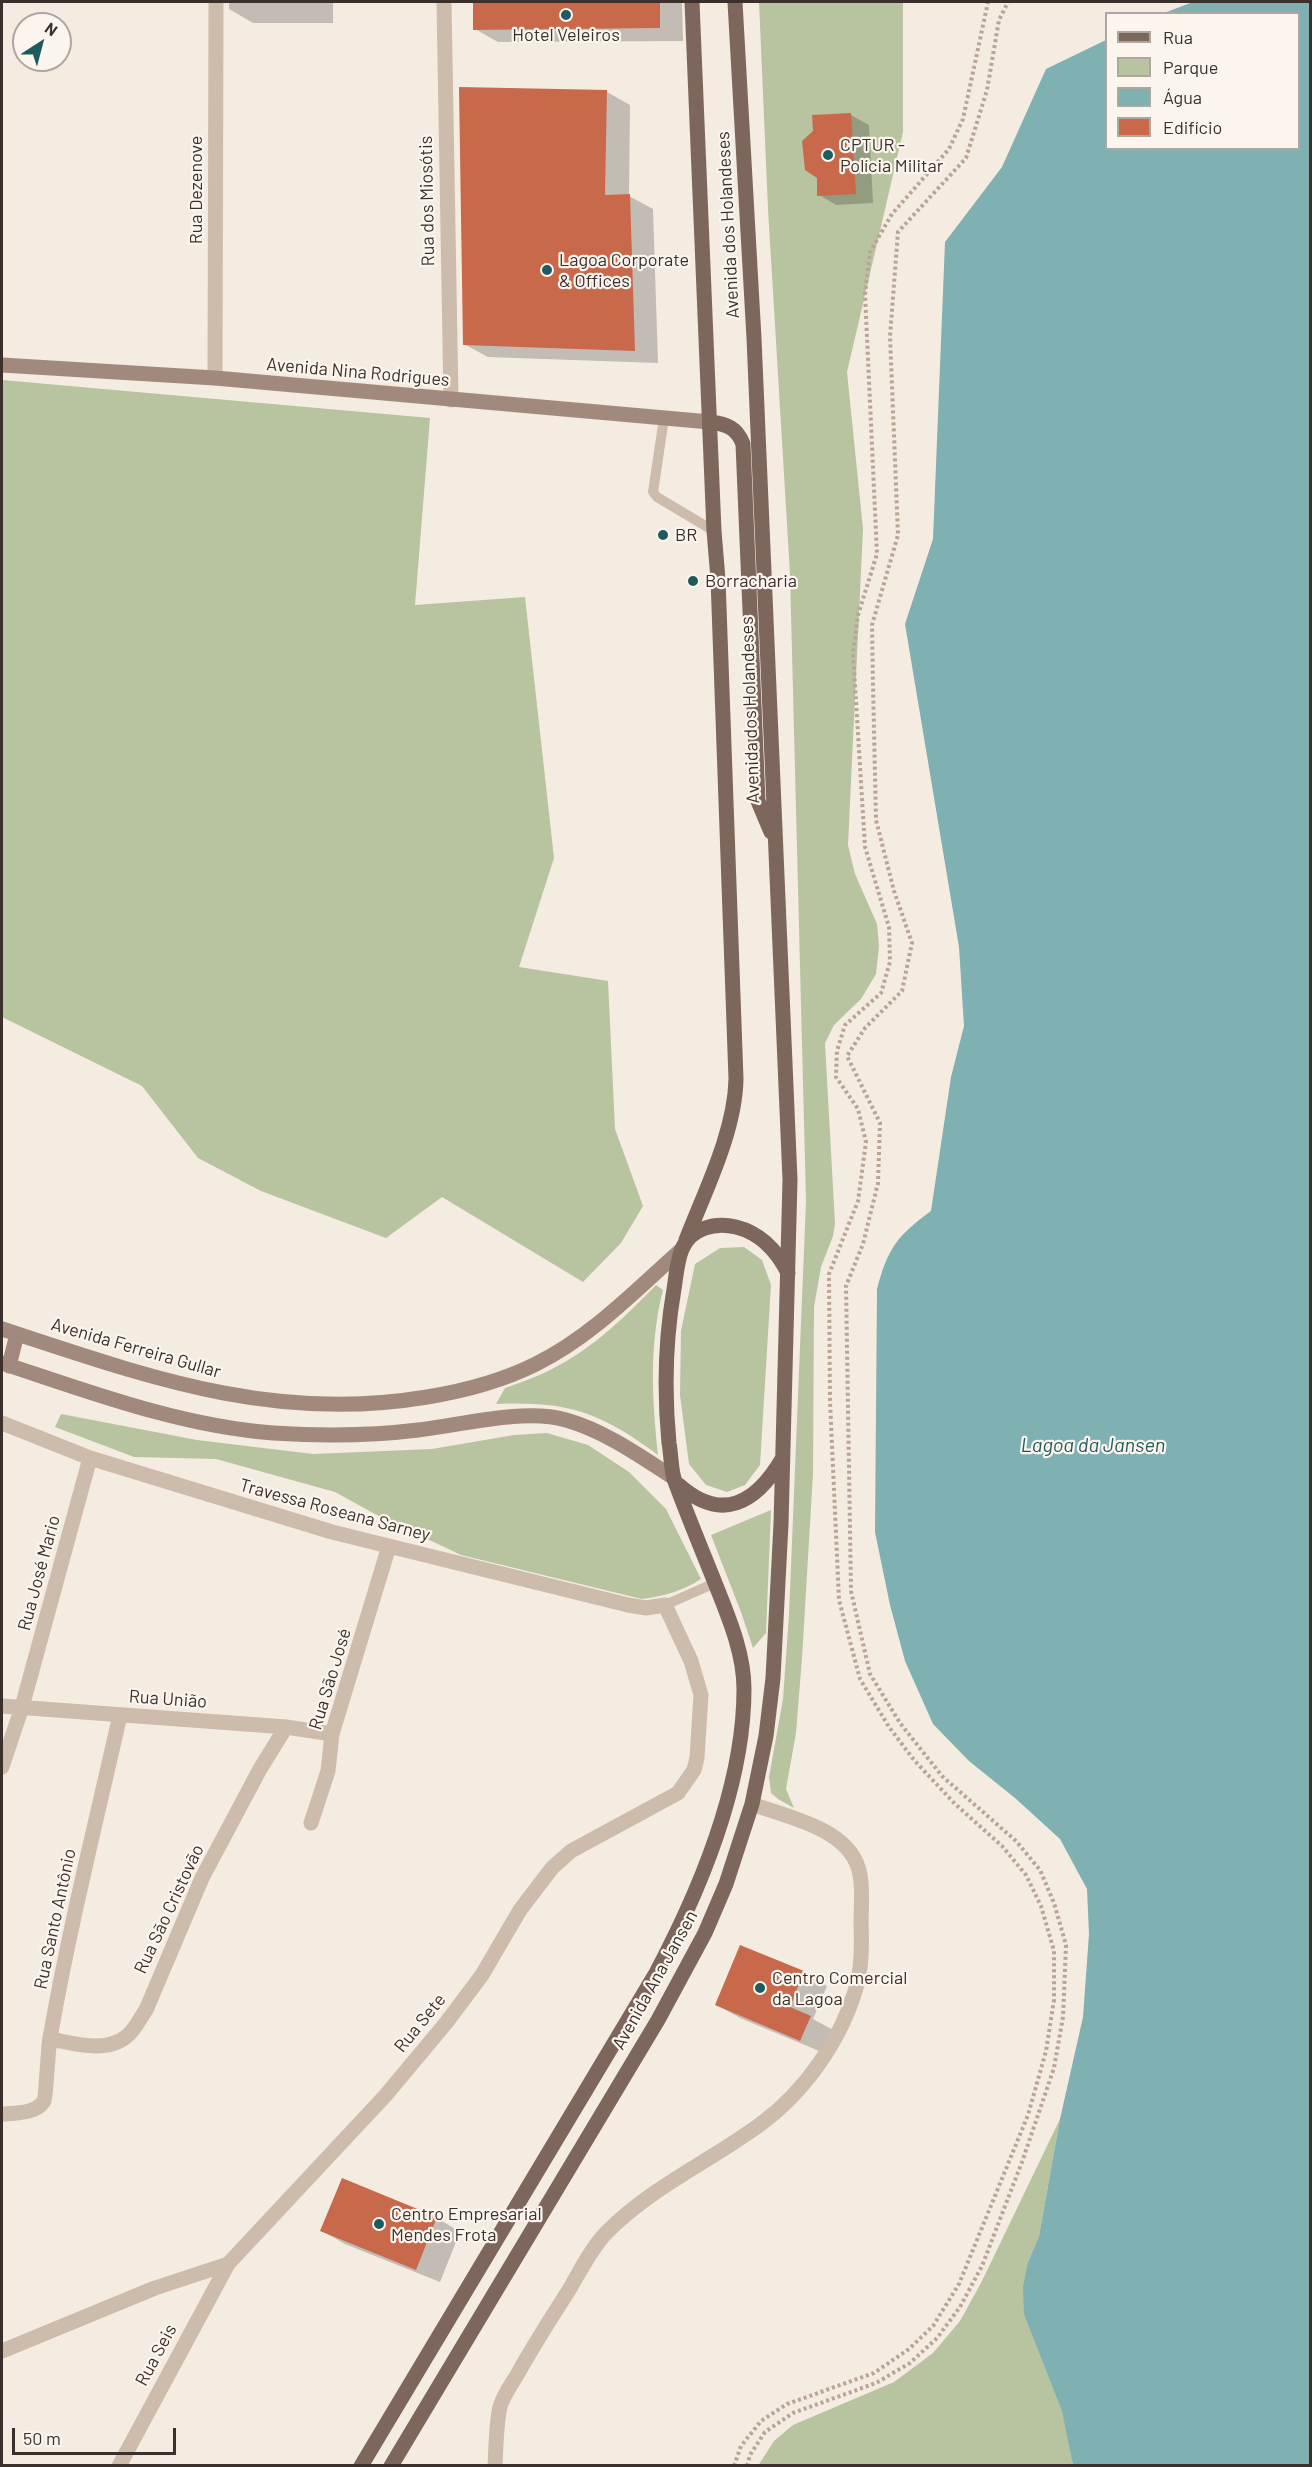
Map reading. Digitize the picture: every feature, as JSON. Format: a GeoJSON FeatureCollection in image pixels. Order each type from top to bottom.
{"type":"FeatureCollection","features":[{"type":"Feature","properties":{"kind":"main road","name":"Avenida dos Holandeses"},"geometry":{"type":"LineString","coordinates":[[675,1480],[664,1395],[669,1318],[683,1247],[729,1124],[736,1094],[718,579],[714,531],[692,2]]}},
{"type":"Feature","properties":{"kind":"main road","name":"Avenida dos Holandeses"},"geometry":{"type":"LineString","coordinates":[[735,2],[754,338],[790,1180],[783,1456]]}},
{"type":"Feature","properties":{"kind":"main road","name":"Avenida Nina Rodrigues"},"geometry":{"type":"LineString","coordinates":[[2,365],[215,378],[710,422]]}},
{"type":"Feature","properties":{"kind":"main road"},"geometry":{"type":"LineString","coordinates":[[710,422],[725,424],[733,428],[740,435],[743,444],[758,801],[775,843]]}},
{"type":"Feature","properties":{"kind":"main road"},"geometry":{"type":"LineString","coordinates":[[683,1247],[692,1235],[707,1227],[727,1225],[738,1227],[749,1231],[769,1246],[777,1254],[789,1274]]}},
{"type":"Feature","properties":{"kind":"main road","name":"Avenida Ferreira Gullar"},"geometry":{"type":"LineString","coordinates":[[2,1329],[137,1373],[198,1389],[297,1403],[362,1405],[399,1402],[476,1387],[536,1365],[577,1340],[683,1247]]}},
{"type":"Feature","properties":{"kind":"main road"},"geometry":{"type":"LineString","coordinates":[[17,1334],[5,1365],[149,1410],[198,1422],[271,1432],[359,1434],[416,1430],[519,1417],[552,1417],[584,1426],[609,1438],[675,1480],[704,1502],[713,1505],[735,1504],[744,1500],[761,1488],[783,1456]]}},
{"type":"Feature","properties":{"kind":"main road","name":"Avenida Ana Jansen"},"geometry":{"type":"LineString","coordinates":[[391,2466],[652,2030],[705,1933],[726,1884],[752,1804],[766,1736],[773,1678],[783,1456]]}},
{"type":"Feature","properties":{"kind":"main road","name":"Avenida Ana Jansen"},"geometry":{"type":"LineString","coordinates":[[361,2466],[656,1973],[706,1865],[740,1744],[744,1688],[734,1630],[675,1480]]}},
{"type":"Feature","properties":{"kind":"street","name":"Rua Dezenove"},"geometry":{"type":"LineString","coordinates":[[215,378],[216,2]]}},
{"type":"Feature","properties":{"kind":"street","name":"Rua dos Miosótis"},"geometry":{"type":"LineString","coordinates":[[444,2],[451,400]]}},
{"type":"Feature","properties":{"kind":"street","name":"Travessa Roseana Sarney"},"geometry":{"type":"LineString","coordinates":[[2,1423],[90,1458],[321,1528],[628,1605],[646,1608],[665,1605]]}},
{"type":"Feature","properties":{"kind":"street","name":"Rua José Mario"},"geometry":{"type":"LineString","coordinates":[[2,1767],[22,1707],[90,1458]]}},
{"type":"Feature","properties":{"kind":"street","name":"Rua São José"},"geometry":{"type":"LineString","coordinates":[[311,1823],[328,1771],[332,1734],[389,1546]]}},
{"type":"Feature","properties":{"kind":"street","name":"Rua Sete"},"geometry":{"type":"LineString","coordinates":[[2,2352],[155,2288],[228,2264],[385,2096],[446,2023],[482,1975],[520,1910],[552,1868],[570,1851],[678,1793],[687,1781],[697,1758],[701,1695],[691,1660],[665,1605]]}},
{"type":"Feature","properties":{"kind":"street","name":"Rua União"},"geometry":{"type":"LineString","coordinates":[[2,1706],[286,1727],[332,1734]]}},
{"type":"Feature","properties":{"kind":"street","name":"Rua Santo Antônio"},"geometry":{"type":"LineString","coordinates":[[9,2114],[34,2110],[44,2101],[50,2039],[70,1936],[120,1715]]}},
{"type":"Feature","properties":{"kind":"street","name":"Rua São Cristovão"},"geometry":{"type":"LineString","coordinates":[[50,2039],[89,2046],[109,2045],[127,2037],[146,2010],[202,1878],[260,1769],[286,1727]]}},
{"type":"Feature","properties":{"kind":"street"},"geometry":{"type":"LineString","coordinates":[[495,2466],[499,2415],[506,2394],[528,2354],[604,2235],[644,2201],[687,2170],[762,2124],[791,2097],[807,2080],[836,2037],[851,2002],[861,1959],[860,1875],[855,1859],[842,1844],[813,1826],[752,1804]]}},
{"type":"Feature","properties":{"kind":"street","name":"Rua Seis"},"geometry":{"type":"LineString","coordinates":[[119,2466],[228,2264]]}},
{"type":"Feature","properties":{"kind":"lane"},"geometry":{"type":"LineString","coordinates":[[664,418],[653,492],[657,498],[714,531]]}},
{"type":"Feature","properties":{"kind":"lane"},"geometry":{"type":"LineString","coordinates":[[665,1605],[715,1582]]}},
{"type":"Feature","properties":{"kind":"path"},"geometry":{"type":"LineString","coordinates":[[734,2466],[741,2446],[760,2421],[787,2404],[874,2373],[909,2349],[933,2326],[959,2284],[1028,2115],[1046,2051],[1054,2000],[1054,1951],[1041,1906],[1026,1875],[1002,1846],[955,1804],[914,1760],[889,1726],[860,1679],[839,1600],[830,1401],[829,1274],[858,1201],[866,1142],[858,1109],[836,1077],[837,1051],[845,1025],[881,993],[890,962],[889,927],[865,847],[853,653],[858,615],[877,554],[865,294],[870,252],[892,214],[949,149],[963,119],[988,2]]}},
{"type":"Feature","properties":{"kind":"path"},"geometry":{"type":"LineString","coordinates":[[747,2466],[750,2455],[765,2433],[793,2413],[876,2383],[910,2363],[937,2338],[960,2307],[982,2266],[1022,2162],[1054,2068],[1063,2017],[1066,1946],[1040,1870],[1016,1841],[942,1776],[900,1724],[870,1674],[851,1591],[846,1286],[863,1244],[878,1183],[880,1123],[847,1056],[865,1028],[902,991],[912,943],[894,891],[876,820],[873,685],[872,625],[898,535],[890,336],[898,232],[966,158],[987,90],[999,20],[1008,2]]}},
{"type":"Feature","properties":{"kind":"green space"},"geometry":{"type":"Polygon","coordinates":[[[759,2],[903,2],[903,132],[847,372],[863,529],[848,845],[855,874],[877,924],[879,946],[876,974],[861,999],[834,1025],[825,1043],[835,1224],[833,1236],[821,1267],[814,1307],[813,1474],[796,1733],[786,1789],[794,1808],[771,1793],[769,1777],[783,1699],[789,1615],[806,1201],[790,574],[768,209],[759,2]]]}},
{"type":"Feature","properties":{"kind":"green space"},"geometry":{"type":"Polygon","coordinates":[[[2,380],[430,418],[415,605],[525,597],[554,858],[519,967],[608,981],[615,1129],[643,1206],[621,1243],[583,1282],[442,1197],[386,1238],[261,1191],[198,1158],[142,1086],[2,1017],[2,380]]]}},
{"type":"Feature","properties":{"kind":"green space"},"geometry":{"type":"Polygon","coordinates":[[[744,1247],[762,1260],[771,1285],[760,1465],[745,1485],[727,1492],[706,1485],[689,1464],[680,1395],[681,1331],[695,1264],[720,1248],[744,1247]]]}},
{"type":"Feature","properties":{"kind":"green space"},"geometry":{"type":"Polygon","coordinates":[[[656,1285],[663,1290],[655,1331],[653,1372],[658,1455],[618,1428],[582,1412],[544,1405],[496,1404],[505,1388],[560,1365],[590,1345],[618,1323],[656,1285]]]}},
{"type":"Feature","properties":{"kind":"green space"},"geometry":{"type":"Polygon","coordinates":[[[61,1414],[197,1440],[313,1454],[432,1449],[514,1435],[547,1433],[588,1445],[629,1472],[666,1509],[701,1579],[673,1592],[642,1599],[461,1555],[335,1492],[216,1459],[134,1457],[55,1427],[61,1414]]]}},
{"type":"Feature","properties":{"kind":"green space"},"geometry":{"type":"Polygon","coordinates":[[[771,1510],[766,1633],[753,1648],[711,1535],[771,1510]]]}},
{"type":"Feature","properties":{"kind":"green space"},"geometry":{"type":"Polygon","coordinates":[[[1060,2119],[1039,2236],[1028,2262],[1070,2441],[1073,2465],[758,2466],[774,2441],[793,2425],[894,2382],[933,2353],[960,2321],[982,2281],[1060,2119]]]}},
{"type":"Feature","properties":{"kind":"water","name":"Lagoa da Jansen"},"geometry":{"type":"Polygon","coordinates":[[[1193,2],[1310,2],[1310,2465],[1073,2465],[1062,2411],[1024,2314],[1023,2287],[1028,2262],[1039,2236],[1060,2119],[1083,2017],[1089,1934],[1087,1889],[1060,1839],[1015,1798],[969,1761],[933,1724],[905,1661],[890,1605],[875,1532],[877,1289],[885,1263],[895,1244],[931,1211],[951,1077],[964,1026],[959,947],[905,624],[933,539],[945,242],[1002,167],[1046,69],[1105,40],[1105,150],[1300,150],[1300,12],[1167,12],[1193,2]]]}},
{"type":"Feature","properties":{"kind":"building","name":"Hotel Veleiros"},"geometry":{"type":"Polygon","coordinates":[[[473,2],[660,2],[660,28],[473,30],[473,2]]]}},
{"type":"Feature","properties":{"kind":"building","name":"Lagoa Corporate & Offices"},"geometry":{"type":"Polygon","coordinates":[[[459,87],[607,90],[605,195],[630,194],[635,351],[463,345],[459,87]]]}},
{"type":"Feature","properties":{"kind":"building","name":"CPTUR - Polícia Militar"},"geometry":{"type":"Polygon","coordinates":[[[851,113],[856,194],[817,196],[817,178],[805,170],[802,141],[813,131],[812,115],[851,113]]]}},
{"type":"Feature","properties":{"kind":"building","name":"Centro Comercial da Lagoa"},"geometry":{"type":"Polygon","coordinates":[[[740,1945],[804,1971],[790,2007],[811,2016],[800,2041],[715,2005],[740,1945]]]}},
{"type":"Feature","properties":{"kind":"building","name":"Centro Empresarial Mendes Frota"},"geometry":{"type":"Polygon","coordinates":[[[342,2178],[437,2217],[416,2270],[320,2231],[342,2178]]]}},
{"type":"Feature","properties":{"kind":"place","name":"Hotel Veleiros"},"geometry":{"type":"Point","coordinates":[566,15]}},
{"type":"Feature","properties":{"kind":"place","name":"CPTUR - Polícia Militar"},"geometry":{"type":"Point","coordinates":[828,155]}},
{"type":"Feature","properties":{"kind":"place","name":"Lagoa Corporate & Offices"},"geometry":{"type":"Point","coordinates":[547,270]}},
{"type":"Feature","properties":{"kind":"place","name":"BR"},"geometry":{"type":"Point","coordinates":[663,535]}},
{"type":"Feature","properties":{"kind":"place","name":"Borracharia"},"geometry":{"type":"Point","coordinates":[693,581]}},
{"type":"Feature","properties":{"kind":"place","name":"Centro Comercial da Lagoa"},"geometry":{"type":"Point","coordinates":[760,1988]}},
{"type":"Feature","properties":{"kind":"place","name":"Centro Empresarial Mendes Frota"},"geometry":{"type":"Point","coordinates":[379,2224]}}]}
